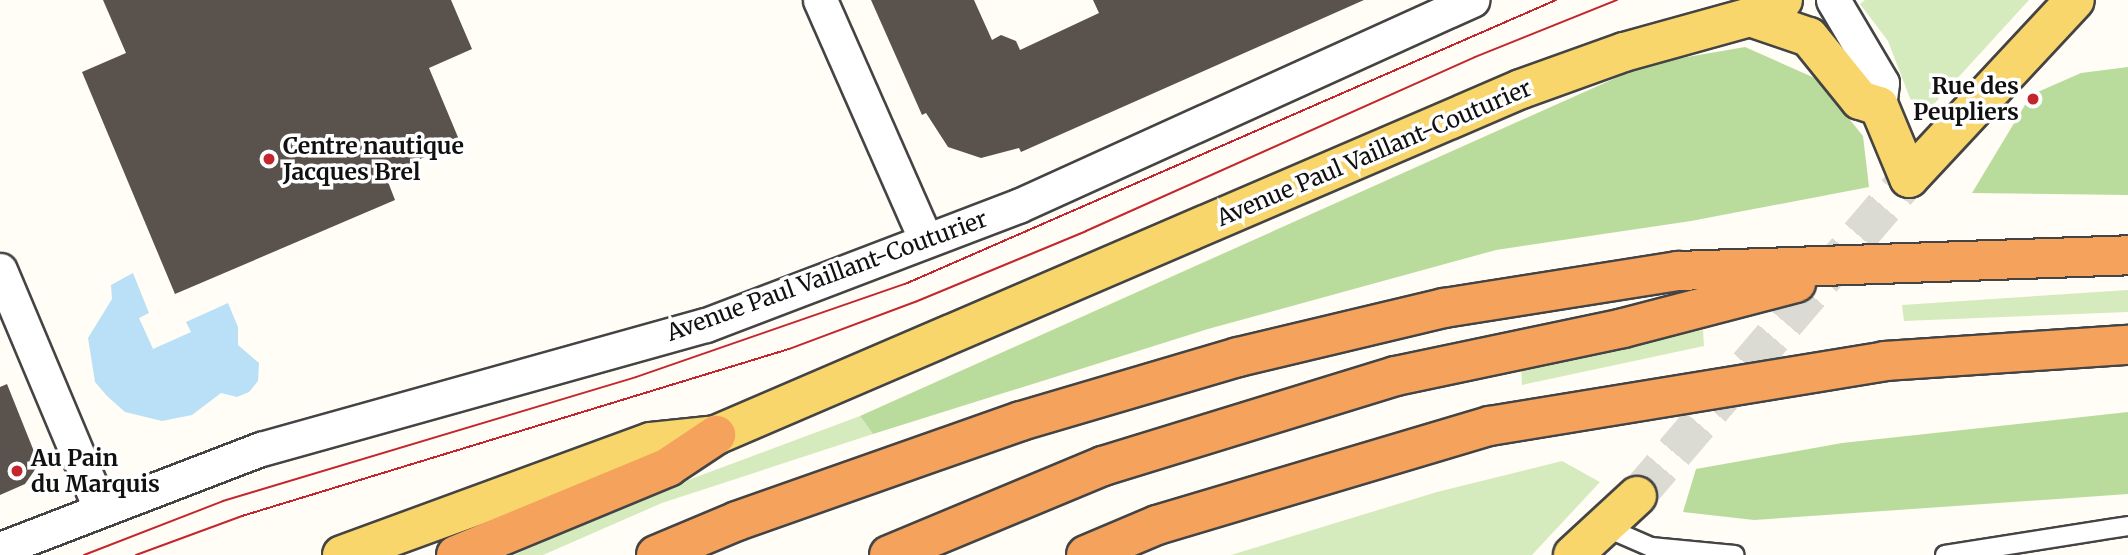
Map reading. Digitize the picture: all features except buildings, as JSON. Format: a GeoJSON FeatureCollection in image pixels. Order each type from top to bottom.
{"type":"FeatureCollection","features":[{"type":"Feature","properties":{"kind":"highway"},"geometry":{"type":"LineString","coordinates":[[656,555],[737,521],[1021,421],[1251,354],[1444,308],[1678,271],[2128,255]]}},
{"type":"Feature","properties":{"kind":"highway"},"geometry":{"type":"LineString","coordinates":[[889,555],[1103,466],[1396,376],[1623,328],[1865,265]]}},
{"type":"Feature","properties":{"kind":"highway"},"geometry":{"type":"LineString","coordinates":[[1086,555],[1157,525],[1490,426],[1885,361],[2128,345]]}},
{"type":"Feature","properties":{"kind":"highway"},"geometry":{"type":"LineString","coordinates":[[456,555],[668,467],[716,435]]}},
{"type":"Feature","properties":{"kind":"main road","name":"Avenue Paul Vaillant-Couturier"},"geometry":{"type":"LineString","coordinates":[[342,555],[651,442],[716,435],[1521,89],[1624,52],[1750,17],[1783,0]]}},
{"type":"Feature","properties":{"kind":"main road"},"geometry":{"type":"LineString","coordinates":[[1750,17],[1809,37],[1860,100],[1879,106],[1909,178],[2075,0]]}},
{"type":"Feature","properties":{"kind":"main road"},"geometry":{"type":"LineString","coordinates":[[1573,555],[1637,496]]}},
{"type":"Feature","properties":{"kind":"street"},"geometry":{"type":"LineString","coordinates":[[820,0],[926,240]]}},
{"type":"Feature","properties":{"kind":"street","name":"Avenue Paul Vaillant-Couturier"},"geometry":{"type":"LineString","coordinates":[[0,549],[100,508],[261,449],[706,326],[1030,200],[1473,0]]}},
{"type":"Feature","properties":{"kind":"street"},"geometry":{"type":"LineString","coordinates":[[1833,0],[1882,83],[1879,106]]}},
{"type":"Feature","properties":{"kind":"street"},"geometry":{"type":"LineString","coordinates":[[0,270],[100,508]]}},
{"type":"Feature","properties":{"kind":"lane"},"geometry":{"type":"LineString","coordinates":[[1945,555],[2128,526]]}},
{"type":"Feature","properties":{"kind":"lane"},"geometry":{"type":"LineString","coordinates":[[1605,527],[1651,547],[1735,555]]}},
{"type":"Feature","properties":{"kind":"green space"},"geometry":{"type":"Polygon","coordinates":[[[1865,0],[2029,0],[1922,117],[1916,114],[1888,41],[1860,4],[1865,0]]]}},
{"type":"Feature","properties":{"kind":"green space"},"geometry":{"type":"Polygon","coordinates":[[[1745,47],[1817,79],[1863,136],[1869,187],[1691,221],[1496,250],[1208,329],[873,434],[860,416],[1647,64],[1745,47]]]}},
{"type":"Feature","properties":{"kind":"green space"},"geometry":{"type":"Polygon","coordinates":[[[2128,67],[2128,195],[1972,193],[2031,95],[2081,73],[2128,67]]]}},
{"type":"Feature","properties":{"kind":"green space"},"geometry":{"type":"Polygon","coordinates":[[[2128,290],[2128,312],[1904,321],[1902,305],[2128,290]]]}},
{"type":"Feature","properties":{"kind":"green space"},"geometry":{"type":"Polygon","coordinates":[[[1703,330],[1704,346],[1522,385],[1521,366],[1703,330]]]}},
{"type":"Feature","properties":{"kind":"green space"},"geometry":{"type":"Polygon","coordinates":[[[2128,412],[2128,494],[1754,520],[1683,512],[1696,469],[1842,443],[2128,412]]]}},
{"type":"Feature","properties":{"kind":"green space"},"geometry":{"type":"Polygon","coordinates":[[[860,416],[873,434],[662,503],[543,555],[514,555],[648,495],[860,416]]]}},
{"type":"Feature","properties":{"kind":"green space"},"geometry":{"type":"Polygon","coordinates":[[[1562,461],[1600,482],[1532,555],[1231,555],[1437,492],[1562,461]]]}},
{"type":"Feature","properties":{"kind":"water"},"geometry":{"type":"Polygon","coordinates":[[[133,273],[149,313],[139,318],[153,349],[191,332],[186,322],[228,303],[238,327],[238,345],[259,363],[258,381],[249,392],[237,397],[221,393],[192,415],[162,421],[125,412],[107,396],[95,382],[88,338],[112,299],[111,285],[133,273]]]}},
{"type":"Feature","properties":{"kind":"tunnel"},"geometry":{"type":"LineString","coordinates":[[1637,496],[1909,178]]}},
{"type":"Feature","properties":{"kind":"tram line"},"geometry":{"type":"LineString","coordinates":[[84,555],[223,501],[636,377],[905,284],[1556,0]]}},
{"type":"Feature","properties":{"kind":"tram line"},"geometry":{"type":"LineString","coordinates":[[136,555],[242,516],[789,349],[915,302],[1086,231],[1475,57],[1617,0]]}},
{"type":"Feature","properties":{"kind":"place","name":"Rue des Peupliers"},"geometry":{"type":"Point","coordinates":[2033,99]}},
{"type":"Feature","properties":{"kind":"place","name":"Centre nautique Jacques Brel"},"geometry":{"type":"Point","coordinates":[269,159]}},
{"type":"Feature","properties":{"kind":"place","name":"Au Pain du Marquis"},"geometry":{"type":"Point","coordinates":[17,471]}}]}
